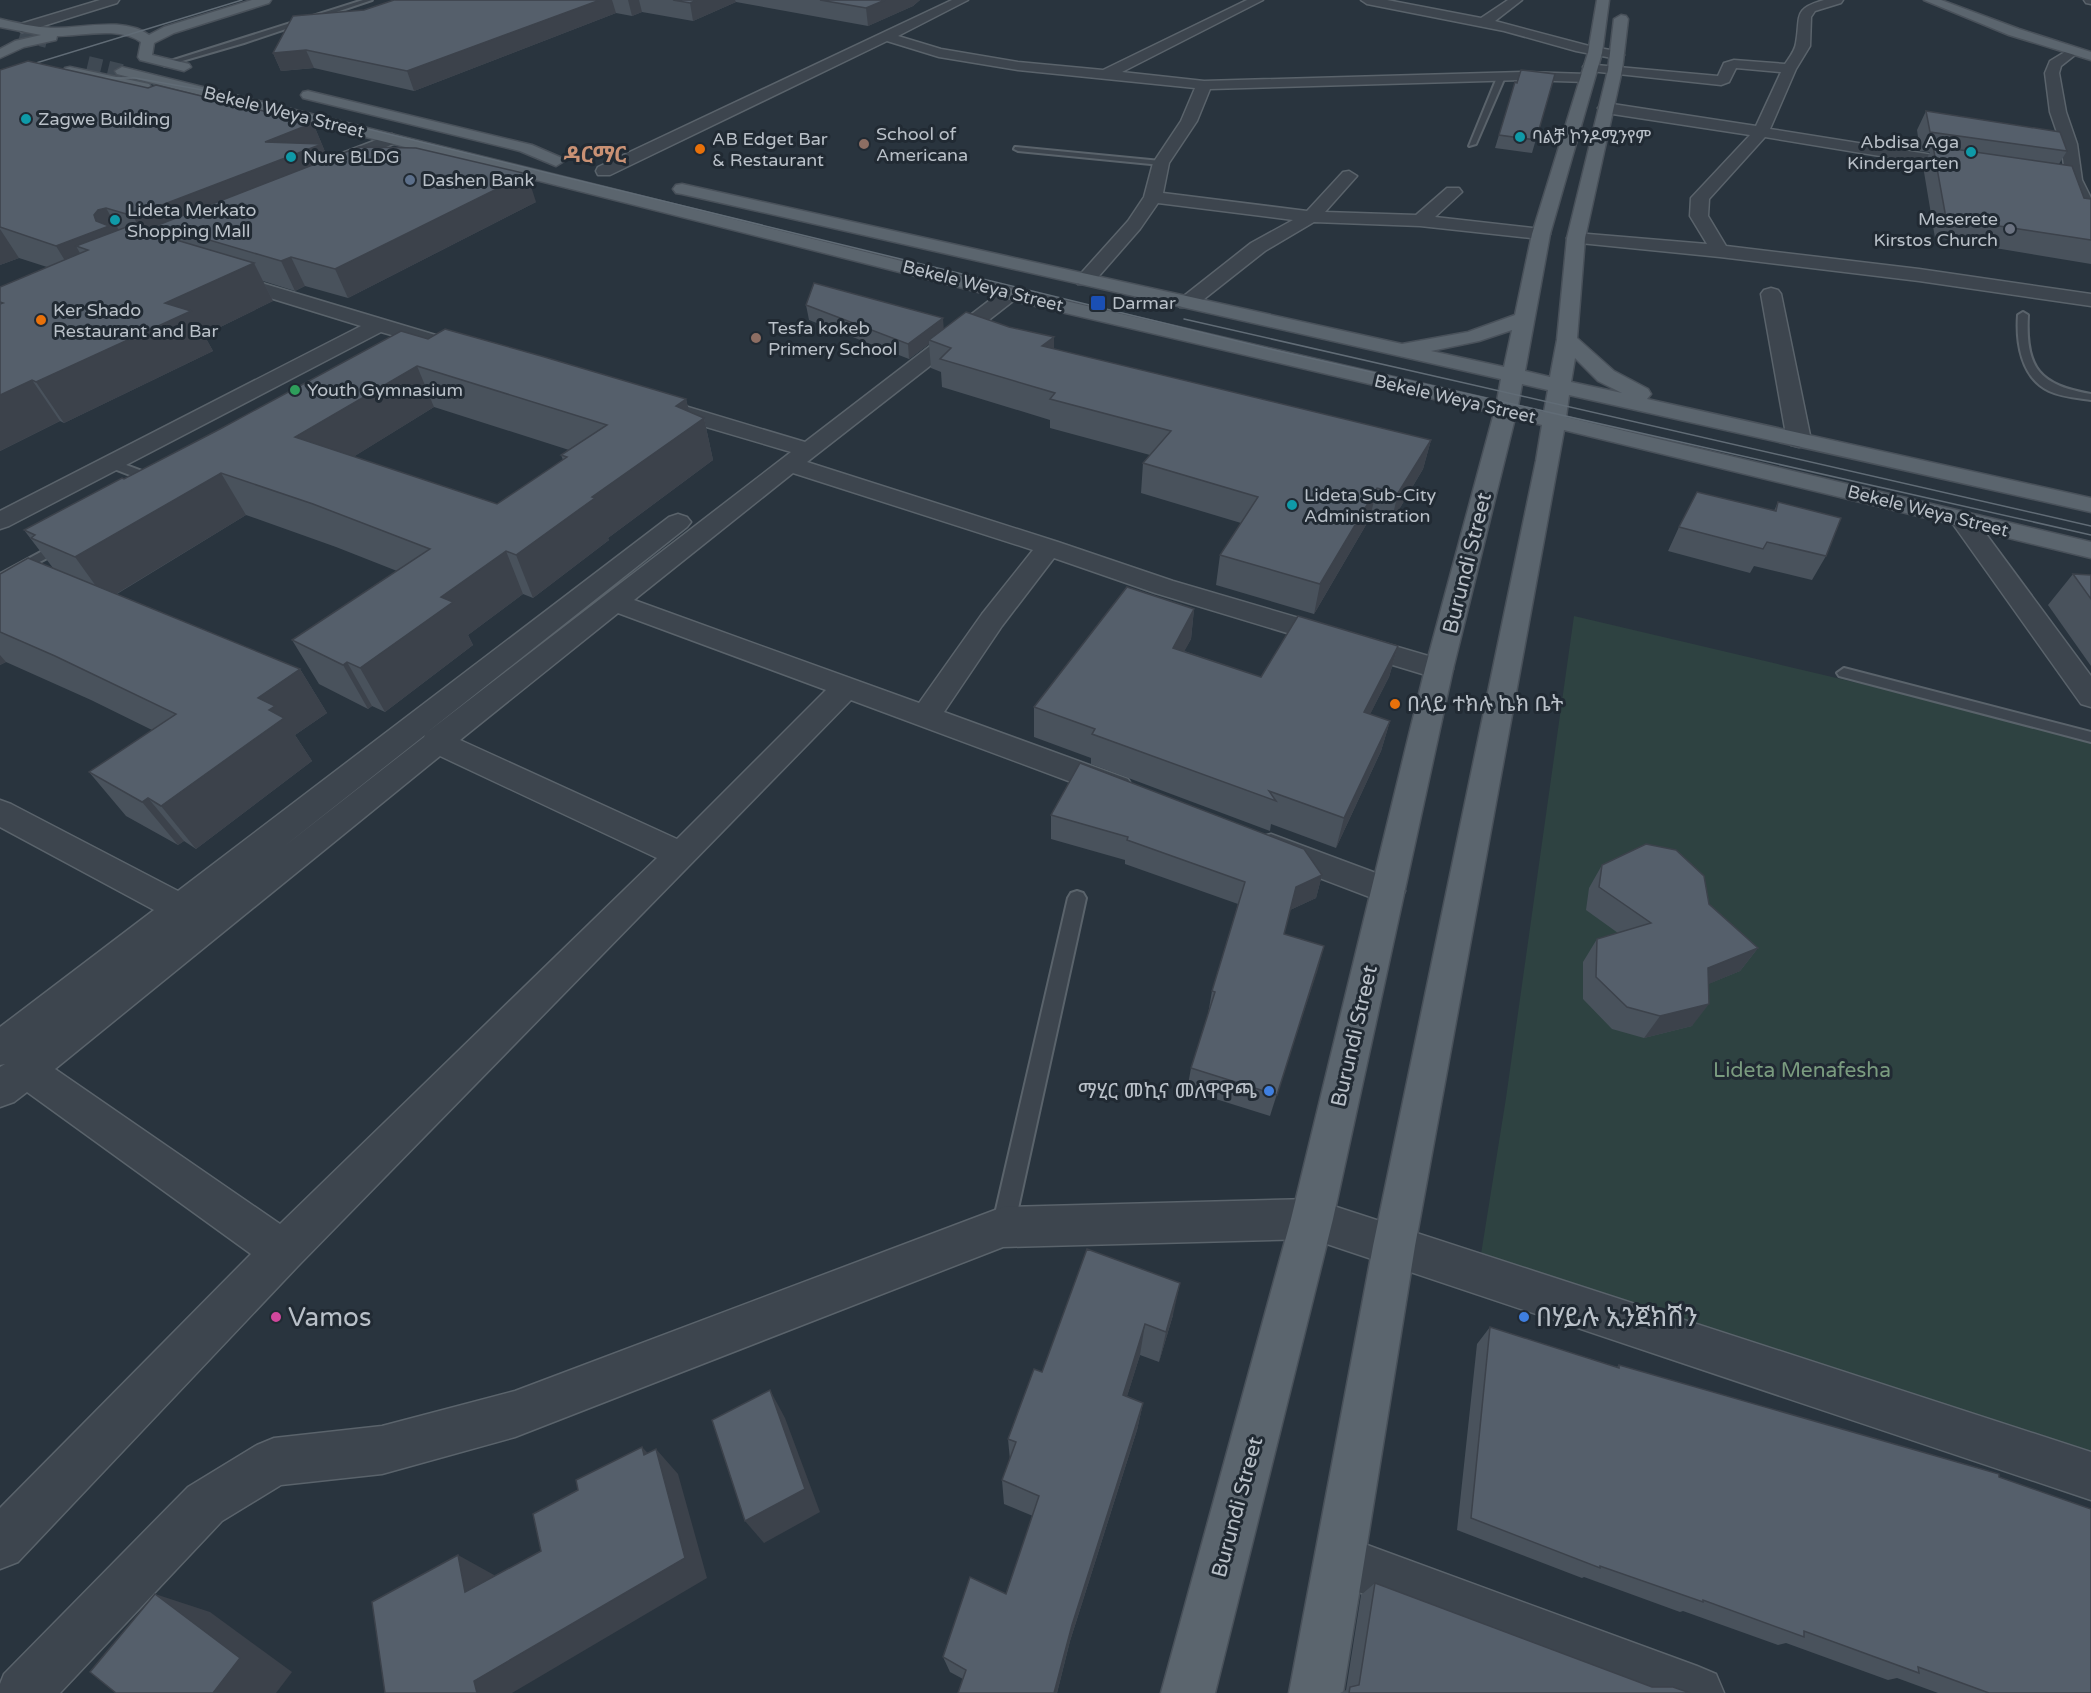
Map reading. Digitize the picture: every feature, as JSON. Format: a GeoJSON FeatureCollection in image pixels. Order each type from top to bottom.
{"type":"FeatureCollection","features":[{"type":"Feature","properties":{"kind":"main road"},"geometry":{"type":"LineString","coordinates":[[191,9],[221,0]]}},
{"type":"Feature","properties":{"kind":"main road"},"geometry":{"type":"LineString","coordinates":[[136,56],[169,30],[265,0]]}},
{"type":"Feature","properties":{"kind":"main road","name":"Burundi Street"},"geometry":{"type":"LineString","coordinates":[[1188,1693],[1312,1219],[1439,669],[1509,394],[1541,234],[1591,66],[1603,0]]}},
{"type":"Feature","properties":{"kind":"main road"},"geometry":{"type":"LineString","coordinates":[[1316,1693],[1394,1246],[1548,461],[1568,340],[1576,238],[1616,63],[1623,0]]}},
{"type":"Feature","properties":{"kind":"main road"},"geometry":{"type":"LineString","coordinates":[[1930,0],[2082,47]]}},
{"type":"Feature","properties":{"kind":"main road"},"geometry":{"type":"LineString","coordinates":[[1952,0],[2082,47],[2091,56]]}},
{"type":"Feature","properties":{"kind":"main road"},"geometry":{"type":"LineString","coordinates":[[105,31],[144,22]]}},
{"type":"Feature","properties":{"kind":"main road"},"geometry":{"type":"LineString","coordinates":[[0,23],[22,37],[54,32],[136,33],[136,56]]}},
{"type":"Feature","properties":{"kind":"main road"},"geometry":{"type":"LineString","coordinates":[[0,29],[46,47],[64,62],[101,76],[267,116],[372,134]]}},
{"type":"Feature","properties":{"kind":"main road"},"geometry":{"type":"LineString","coordinates":[[0,54],[20,44],[39,39],[88,31]]}},
{"type":"Feature","properties":{"kind":"main road"},"geometry":{"type":"LineString","coordinates":[[64,62],[136,56],[196,70]]}},
{"type":"Feature","properties":{"kind":"main road","name":"Bekele Weya Street"},"geometry":{"type":"LineString","coordinates":[[136,56],[372,134],[417,146],[997,291],[1557,404],[1684,451],[2091,550]]}},
{"type":"Feature","properties":{"kind":"main road","name":"Bekele Weya Street"},"geometry":{"type":"LineString","coordinates":[[136,56],[632,178]]}},
{"type":"Feature","properties":{"kind":"main road"},"geometry":{"type":"LineString","coordinates":[[64,62],[88,63]]}},
{"type":"Feature","properties":{"kind":"main road"},"geometry":{"type":"LineString","coordinates":[[297,92],[526,148],[556,161]]}},
{"type":"Feature","properties":{"kind":"main road","name":"Bekele Weya Street"},"geometry":{"type":"LineString","coordinates":[[666,186],[1398,351],[1509,394],[1557,404],[1678,413],[2091,505]]}},
{"type":"Feature","properties":{"kind":"main road"},"geometry":{"type":"LineString","coordinates":[[1398,351],[1472,338],[1524,319]]}},
{"type":"Feature","properties":{"kind":"main road"},"geometry":{"type":"LineString","coordinates":[[1568,340],[1606,376],[1678,413]]}},
{"type":"Feature","properties":{"kind":"street"},"geometry":{"type":"LineString","coordinates":[[22,37],[113,0]]}},
{"type":"Feature","properties":{"kind":"street"},"geometry":{"type":"LineString","coordinates":[[604,171],[962,0]]}},
{"type":"Feature","properties":{"kind":"street"},"geometry":{"type":"LineString","coordinates":[[1105,75],[1257,0]]}},
{"type":"Feature","properties":{"kind":"street"},"geometry":{"type":"LineString","coordinates":[[1367,0],[1532,33],[1591,66]]}},
{"type":"Feature","properties":{"kind":"street"},"geometry":{"type":"LineString","coordinates":[[1484,22],[1516,0]]}},
{"type":"Feature","properties":{"kind":"street"},"geometry":{"type":"LineString","coordinates":[[1720,251],[1699,216],[1700,198],[1761,132],[1789,69],[1803,46],[1804,17],[1810,8],[1837,0]]}},
{"type":"Feature","properties":{"kind":"street"},"geometry":{"type":"LineString","coordinates":[[886,36],[939,53],[1018,66],[1204,85],[1501,76],[1616,63],[1720,81],[1724,79],[1731,65],[1789,69]]}},
{"type":"Feature","properties":{"kind":"street"},"geometry":{"type":"LineString","coordinates":[[2082,47],[2055,64],[2052,73],[2058,112],[2069,144],[2074,180],[2089,207]]}},
{"type":"Feature","properties":{"kind":"street"},"geometry":{"type":"LineString","coordinates":[[1085,280],[1134,225],[1153,197],[1161,163],[1189,121],[1204,85]]}},
{"type":"Feature","properties":{"kind":"street"},"geometry":{"type":"LineString","coordinates":[[1606,108],[1987,168]]}},
{"type":"Feature","properties":{"kind":"street"},"geometry":{"type":"LineString","coordinates":[[317,169],[392,139]]}},
{"type":"Feature","properties":{"kind":"street"},"geometry":{"type":"LineString","coordinates":[[333,180],[417,146]]}},
{"type":"Feature","properties":{"kind":"street"},"geometry":{"type":"LineString","coordinates":[[1187,303],[1258,247],[1311,218],[1349,176]]}},
{"type":"Feature","properties":{"kind":"street"},"geometry":{"type":"LineString","coordinates":[[2052,177],[2074,180]]}},
{"type":"Feature","properties":{"kind":"street"},"geometry":{"type":"LineString","coordinates":[[1420,221],[1453,192]]}},
{"type":"Feature","properties":{"kind":"street"},"geometry":{"type":"LineString","coordinates":[[1153,197],[1311,218],[1420,221],[1541,234]]}},
{"type":"Feature","properties":{"kind":"street"},"geometry":{"type":"LineString","coordinates":[[1576,238],[1720,251],[1919,275],[2091,300]]}},
{"type":"Feature","properties":{"kind":"street"},"geometry":{"type":"LineString","coordinates":[[208,273],[491,357]]}},
{"type":"Feature","properties":{"kind":"street"},"geometry":{"type":"LineString","coordinates":[[9,1070],[180,908],[793,452],[997,291]]}},
{"type":"Feature","properties":{"kind":"street"},"geometry":{"type":"LineString","coordinates":[[1772,294],[1799,440]]}},
{"type":"Feature","properties":{"kind":"street"},"geometry":{"type":"LineString","coordinates":[[0,521],[379,325]]}},
{"type":"Feature","properties":{"kind":"street"},"geometry":{"type":"LineString","coordinates":[[637,400],[793,452],[1049,547],[1164,586],[1439,669]]}},
{"type":"Feature","properties":{"kind":"street"},"geometry":{"type":"LineString","coordinates":[[9,1070],[212,924],[436,742],[615,602],[793,452]]}},
{"type":"Feature","properties":{"kind":"street"},"geometry":{"type":"LineString","coordinates":[[1963,520],[2091,697]]}},
{"type":"Feature","properties":{"kind":"street"},"geometry":{"type":"LineString","coordinates":[[926,716],[992,620],[1049,547]]}},
{"type":"Feature","properties":{"kind":"street"},"geometry":{"type":"LineString","coordinates":[[615,602],[1142,797]]}},
{"type":"Feature","properties":{"kind":"street"},"geometry":{"type":"LineString","coordinates":[[0,1544],[283,1251],[681,855],[846,687]]}},
{"type":"Feature","properties":{"kind":"street"},"geometry":{"type":"LineString","coordinates":[[436,742],[681,855]]}},
{"type":"Feature","properties":{"kind":"street"},"geometry":{"type":"LineString","coordinates":[[0,812],[212,924]]}},
{"type":"Feature","properties":{"kind":"street"},"geometry":{"type":"LineString","coordinates":[[1242,835],[1388,891]]}},
{"type":"Feature","properties":{"kind":"street"},"geometry":{"type":"LineString","coordinates":[[9,1070],[283,1251]]}},
{"type":"Feature","properties":{"kind":"street"},"geometry":{"type":"LineString","coordinates":[[23,1693],[205,1504],[274,1462],[382,1450],[515,1414],[1003,1227],[1312,1219],[2091,1476]]}},
{"type":"Feature","properties":{"kind":"street"},"geometry":{"type":"LineString","coordinates":[[1340,1560],[1697,1693]]}},
{"type":"Feature","properties":{"kind":"lane"},"geometry":{"type":"LineString","coordinates":[[165,64],[242,42],[369,0]]}},
{"type":"Feature","properties":{"kind":"lane"},"geometry":{"type":"LineString","coordinates":[[1472,144],[1501,76]]}},
{"type":"Feature","properties":{"kind":"lane"},"geometry":{"type":"LineString","coordinates":[[1018,149],[1161,163]]}},
{"type":"Feature","properties":{"kind":"lane"},"geometry":{"type":"LineString","coordinates":[[2023,315],[2021,335],[2030,361],[2042,382],[2061,391],[2091,397]]}},
{"type":"Feature","properties":{"kind":"lane"},"geometry":{"type":"LineString","coordinates":[[113,464],[167,485],[157,491]]}},
{"type":"Feature","properties":{"kind":"lane"},"geometry":{"type":"LineString","coordinates":[[0,579],[73,538]]}},
{"type":"Feature","properties":{"kind":"lane"},"geometry":{"type":"LineString","coordinates":[[1844,673],[2091,737]]}},
{"type":"Feature","properties":{"kind":"lane"},"geometry":{"type":"LineString","coordinates":[[1003,1227],[1077,898]]}},
{"type":"Feature","properties":{"kind":"green space","name":"Lideta Menafesha"},"geometry":{"type":"Polygon","coordinates":[[[1574,616],[2091,738],[2091,1476],[1478,1273],[1506,1098],[1574,616]]]}},
{"type":"Feature","properties":{"kind":"building"},"geometry":{"type":"Polygon","coordinates":[[[394,0],[600,0],[407,71],[306,50],[273,53],[293,16],[364,10],[394,0]]]}},
{"type":"Feature","properties":{"kind":"building"},"geometry":{"type":"Polygon","coordinates":[[[673,0],[697,0],[690,3],[673,0]]]}},
{"type":"Feature","properties":{"kind":"building"},"geometry":{"type":"Polygon","coordinates":[[[820,0],[885,0],[866,8],[820,0]]]}},
{"type":"Feature","properties":{"kind":"building"},"geometry":{"type":"Polygon","coordinates":[[[28,61],[148,88],[156,85],[313,123],[265,142],[322,144],[133,216],[106,208],[98,210],[94,215],[96,221],[109,226],[56,246],[0,227],[0,70],[28,61]]]}},
{"type":"Feature","properties":{"kind":"building"},"geometry":{"type":"Polygon","coordinates":[[[1521,70],[1555,74],[1536,140],[1499,135],[1515,82],[1517,83],[1521,70]]]}},
{"type":"Feature","properties":{"kind":"building"},"geometry":{"type":"Polygon","coordinates":[[[1926,111],[2060,132],[2067,151],[1930,132],[1926,111]]]}},
{"type":"Feature","properties":{"kind":"building"},"geometry":{"type":"Polygon","coordinates":[[[1933,146],[2072,166],[2084,198],[2091,199],[2091,240],[1946,218],[1933,146]]]}},
{"type":"Feature","properties":{"kind":"building"},"geometry":{"type":"Polygon","coordinates":[[[359,147],[416,148],[527,174],[335,269],[291,257],[281,261],[158,225],[359,147]]]}},
{"type":"Feature","properties":{"kind":"building"},"geometry":{"type":"Polygon","coordinates":[[[129,226],[254,263],[165,303],[191,311],[36,382],[32,380],[0,395],[0,304],[3,303],[0,302],[0,287],[88,250],[76,246],[129,226]]]}},
{"type":"Feature","properties":{"kind":"building"},"geometry":{"type":"Polygon","coordinates":[[[814,283],[943,318],[908,344],[806,305],[814,283]]]}},
{"type":"Feature","properties":{"kind":"building"},"geometry":{"type":"Polygon","coordinates":[[[966,312],[1009,327],[1054,337],[1042,346],[1431,440],[1398,493],[1377,488],[1320,584],[1220,555],[1258,497],[1143,463],[1171,431],[1050,399],[1055,393],[940,359],[951,348],[929,340],[966,312]]]}},
{"type":"Feature","properties":{"kind":"building"},"geometry":{"type":"Polygon","coordinates":[[[445,329],[541,356],[686,399],[676,406],[704,418],[592,497],[595,498],[516,555],[506,551],[441,597],[453,602],[360,668],[347,662],[343,665],[292,640],[430,549],[313,504],[221,473],[75,557],[31,538],[35,535],[24,530],[220,429],[401,331],[428,339],[445,329]],[[417,366],[295,437],[497,504],[567,457],[561,455],[607,425],[417,366]]]}},
{"type":"Feature","properties":{"kind":"building"},"geometry":{"type":"Polygon","coordinates":[[[1697,492],[1776,511],[1778,502],[1841,518],[1826,556],[1767,542],[1763,549],[1679,527],[1697,492]]]}},
{"type":"Feature","properties":{"kind":"building"},"geometry":{"type":"Polygon","coordinates":[[[28,558],[300,669],[258,698],[275,706],[269,710],[284,718],[161,806],[148,798],[142,802],[89,772],[176,714],[0,632],[0,574],[28,558]]]}},
{"type":"Feature","properties":{"kind":"building"},"geometry":{"type":"Polygon","coordinates":[[[2073,574],[2091,575],[2091,599],[2073,574]]]}},
{"type":"Feature","properties":{"kind":"building"},"geometry":{"type":"Polygon","coordinates":[[[1127,587],[1194,609],[1173,648],[1261,677],[1298,616],[1398,646],[1364,712],[1390,721],[1344,818],[1269,791],[1276,801],[1092,734],[1095,729],[1034,707],[1127,587]]]}},
{"type":"Feature","properties":{"kind":"building"},"geometry":{"type":"Polygon","coordinates":[[[1080,763],[1304,849],[1322,875],[1296,887],[1284,934],[1324,946],[1277,1095],[1191,1068],[1215,992],[1212,991],[1245,882],[1127,840],[1128,837],[1051,815],[1080,763]]]}},
{"type":"Feature","properties":{"kind":"building"},"geometry":{"type":"Polygon","coordinates":[[[1646,844],[1676,850],[1704,876],[1709,904],[1758,948],[1708,968],[1709,1004],[1660,1016],[1627,1007],[1596,977],[1597,939],[1651,923],[1599,887],[1602,865],[1646,844]]]}},
{"type":"Feature","properties":{"kind":"building"},"geometry":{"type":"Polygon","coordinates":[[[1087,1249],[1180,1283],[1166,1332],[1145,1324],[1123,1395],[1143,1403],[1072,1625],[1054,1693],[958,1693],[966,1670],[943,1657],[970,1577],[1006,1594],[1039,1496],[1002,1480],[1016,1442],[1008,1439],[1034,1369],[1042,1372],[1087,1249]]]}},
{"type":"Feature","properties":{"kind":"building"},"geometry":{"type":"Polygon","coordinates":[[[1490,1327],[1619,1368],[1619,1365],[1999,1474],[1999,1477],[2091,1509],[2091,1693],[1989,1693],[1918,1667],[1919,1673],[1804,1631],[1804,1637],[1703,1600],[1703,1602],[1600,1566],[1600,1568],[1471,1518],[1490,1327]]]}},
{"type":"Feature","properties":{"kind":"building"},"geometry":{"type":"Polygon","coordinates":[[[770,1390],[805,1489],[745,1521],[712,1420],[770,1390]]]}},
{"type":"Feature","properties":{"kind":"building"},"geometry":{"type":"Polygon","coordinates":[[[642,1447],[644,1455],[656,1449],[685,1558],[474,1681],[477,1693],[385,1693],[372,1602],[458,1555],[465,1592],[541,1551],[533,1514],[578,1490],[576,1480],[642,1447]]]}},
{"type":"Feature","properties":{"kind":"building"},"geometry":{"type":"Polygon","coordinates":[[[1375,1583],[1652,1687],[1673,1687],[1690,1693],[1349,1693],[1350,1687],[1359,1685],[1375,1583]]]}},
{"type":"Feature","properties":{"kind":"building"},"geometry":{"type":"Polygon","coordinates":[[[155,1594],[240,1658],[213,1693],[116,1693],[90,1672],[155,1594]]]}},
{"type":"Feature","properties":{"kind":"tunnel"},"geometry":{"type":"LineString","coordinates":[[20,34],[47,41]]}},
{"type":"Feature","properties":{"kind":"tunnel"},"geometry":{"type":"LineString","coordinates":[[88,63],[122,71]]}},
{"type":"Feature","properties":{"kind":"tram line"},"geometry":{"type":"LineString","coordinates":[[0,74],[242,0]]}},
{"type":"Feature","properties":{"kind":"tram line"},"geometry":{"type":"LineString","coordinates":[[83,78],[135,78],[220,93],[1274,350],[2091,535]]}},
{"type":"Feature","properties":{"kind":"tram line"},"geometry":{"type":"LineString","coordinates":[[1184,319],[2091,526]]}},
{"type":"Feature","properties":{"kind":"place","name":"Zagwe Building"},"geometry":{"type":"Point","coordinates":[26,119]}},
{"type":"Feature","properties":{"kind":"place","name":"ባልቻ ኮንዶሚንየም"},"geometry":{"type":"Point","coordinates":[1520,137]}},
{"type":"Feature","properties":{"kind":"place","name":"School of Americana"},"geometry":{"type":"Point","coordinates":[864,144]}},
{"type":"Feature","properties":{"kind":"place","name":"AB Edget Bar & Restaurant"},"geometry":{"type":"Point","coordinates":[700,149]}},
{"type":"Feature","properties":{"kind":"place","name":"Abdisa Aga Kindergarten"},"geometry":{"type":"Point","coordinates":[1971,152]}},
{"type":"Feature","properties":{"kind":"place","name":"Nure BLDG"},"geometry":{"type":"Point","coordinates":[291,157]}},
{"type":"Feature","properties":{"kind":"place","name":"Dashen Bank"},"geometry":{"type":"Point","coordinates":[410,180]}},
{"type":"Feature","properties":{"kind":"place","name":"Lideta Merkato Shopping Mall"},"geometry":{"type":"Point","coordinates":[115,220]}},
{"type":"Feature","properties":{"kind":"place","name":"Meserete Kirstos Church"},"geometry":{"type":"Point","coordinates":[2010,229]}},
{"type":"Feature","properties":{"kind":"place","name":"Darmar"},"geometry":{"type":"Point","coordinates":[1098,303]}},
{"type":"Feature","properties":{"kind":"place","name":"Ker Shado Restaurant and Bar"},"geometry":{"type":"Point","coordinates":[41,320]}},
{"type":"Feature","properties":{"kind":"place","name":"Tesfa kokeb Primery School"},"geometry":{"type":"Point","coordinates":[756,338]}},
{"type":"Feature","properties":{"kind":"place","name":"Youth Gymnasium"},"geometry":{"type":"Point","coordinates":[295,390]}},
{"type":"Feature","properties":{"kind":"place","name":"Lideta Sub-City Administration"},"geometry":{"type":"Point","coordinates":[1292,505]}},
{"type":"Feature","properties":{"kind":"place","name":"በላይ ተክሉ ኬክ ቤት"},"geometry":{"type":"Point","coordinates":[1395,704]}},
{"type":"Feature","properties":{"kind":"place","name":"ማሂር መኪና መለዋዋጫ"},"geometry":{"type":"Point","coordinates":[1269,1091]}},
{"type":"Feature","properties":{"kind":"place","name":"Vamos"},"geometry":{"type":"Point","coordinates":[276,1317]}},
{"type":"Feature","properties":{"kind":"place","name":"በሃይሉ ኢንጀክሽን"},"geometry":{"type":"Point","coordinates":[1524,1317]}},
{"type":"Feature","properties":{"kind":"district","name":"ዳርማር"},"geometry":{"type":"Point","coordinates":[595,154]}}]}
